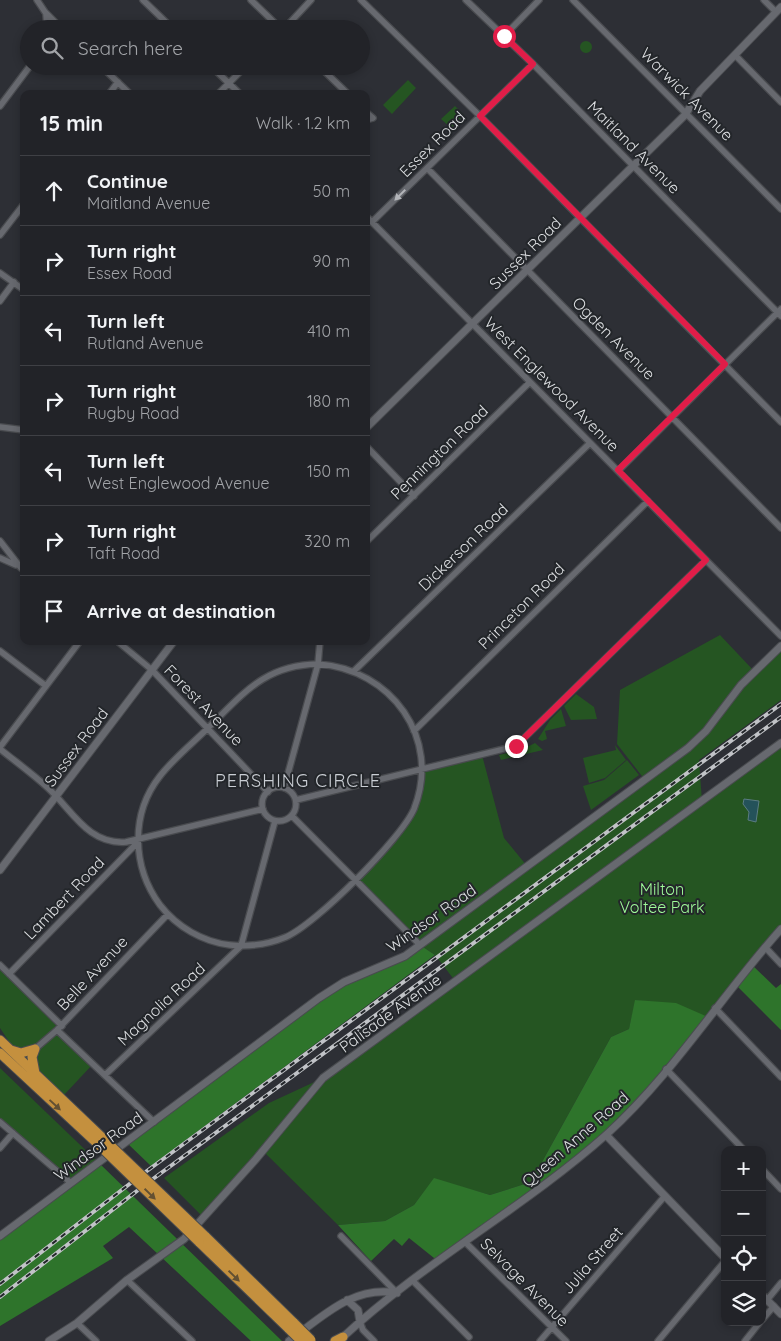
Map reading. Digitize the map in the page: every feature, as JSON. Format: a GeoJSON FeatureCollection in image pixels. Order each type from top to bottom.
{"type":"FeatureCollection","features":[{"type":"Feature","properties":{"kind":"highway"},"geometry":{"type":"LineString","coordinates":[[0,1040],[35,1073],[105,1146],[292,1326],[313,1341]]}},
{"type":"Feature","properties":{"kind":"highway"},"geometry":{"type":"LineString","coordinates":[[10,1050],[21,1053],[35,1049],[32,1063],[35,1073]]}},
{"type":"Feature","properties":{"kind":"highway"},"geometry":{"type":"LineString","coordinates":[[0,1053],[105,1146]]}},
{"type":"Feature","properties":{"kind":"highway"},"geometry":{"type":"LineString","coordinates":[[0,1065],[20,1072]]}},
{"type":"Feature","properties":{"kind":"highway"},"geometry":{"type":"LineString","coordinates":[[292,1326],[300,1341]]}},
{"type":"Feature","properties":{"kind":"street"},"geometry":{"type":"LineString","coordinates":[[37,0],[53,20]]}},
{"type":"Feature","properties":{"kind":"street"},"geometry":{"type":"LineString","coordinates":[[143,0],[163,20]]}},
{"type":"Feature","properties":{"kind":"street"},"geometry":{"type":"LineString","coordinates":[[251,0],[272,20]]}},
{"type":"Feature","properties":{"kind":"street"},"geometry":{"type":"LineString","coordinates":[[291,20],[311,0]]}},
{"type":"Feature","properties":{"kind":"street"},"geometry":{"type":"LineString","coordinates":[[361,0],[480,116],[781,422]]}},
{"type":"Feature","properties":{"kind":"street","name":"Maitland Avenue"},"geometry":{"type":"LineString","coordinates":[[466,0],[533,64],[780,312]]}},
{"type":"Feature","properties":{"kind":"street"},"geometry":{"type":"LineString","coordinates":[[504,36],[539,0]]}},
{"type":"Feature","properties":{"kind":"street","name":"Warwick Avenue"},"geometry":{"type":"LineString","coordinates":[[573,0],[781,209]]}},
{"type":"Feature","properties":{"kind":"street"},"geometry":{"type":"LineString","coordinates":[[764,0],[779,10]]}},
{"type":"Feature","properties":{"kind":"street","name":"Sussex Road"},"geometry":{"type":"LineString","coordinates":[[370,424],[687,113],[700,91],[779,10]]}},
{"type":"Feature","properties":{"kind":"street"},"geometry":{"type":"LineString","coordinates":[[45,12],[46,20]]}},
{"type":"Feature","properties":{"kind":"street"},"geometry":{"type":"LineString","coordinates":[[735,55],[781,102]]}},
{"type":"Feature","properties":{"kind":"street","name":"Essex Road"},"geometry":{"type":"LineString","coordinates":[[372,222],[533,64]]}},
{"type":"Feature","properties":{"kind":"street"},"geometry":{"type":"LineString","coordinates":[[0,106],[23,75]]}},
{"type":"Feature","properties":{"kind":"street"},"geometry":{"type":"LineString","coordinates":[[111,75],[126,90]]}},
{"type":"Feature","properties":{"kind":"street"},"geometry":{"type":"LineString","coordinates":[[220,75],[236,90]]}},
{"type":"Feature","properties":{"kind":"street"},"geometry":{"type":"LineString","coordinates":[[222,90],[236,75]]}},
{"type":"Feature","properties":{"kind":"street"},"geometry":{"type":"LineString","coordinates":[[328,75],[344,90]]}},
{"type":"Feature","properties":{"kind":"street"},"geometry":{"type":"LineString","coordinates":[[112,90],[118,82]]}},
{"type":"Feature","properties":{"kind":"street","name":"Ogden Avenue"},"geometry":{"type":"LineString","coordinates":[[427,168],[781,528]]}},
{"type":"Feature","properties":{"kind":"street"},"geometry":{"type":"LineString","coordinates":[[0,235],[20,209]]}},
{"type":"Feature","properties":{"kind":"street","name":"West Englewood Avenue"},"geometry":{"type":"LineString","coordinates":[[372,222],[781,636]]}},
{"type":"Feature","properties":{"kind":"street"},"geometry":{"type":"LineString","coordinates":[[0,273],[20,287]]}},
{"type":"Feature","properties":{"kind":"street"},"geometry":{"type":"LineString","coordinates":[[0,301],[14,282]]}},
{"type":"Feature","properties":{"kind":"street"},"geometry":{"type":"LineString","coordinates":[[618,470],[780,312]]}},
{"type":"Feature","properties":{"kind":"street","name":"Pennington Road"},"geometry":{"type":"LineString","coordinates":[[370,538],[530,382]]}},
{"type":"Feature","properties":{"kind":"street"},"geometry":{"type":"LineString","coordinates":[[0,427],[20,430]]}},
{"type":"Feature","properties":{"kind":"street","name":"Dickerson Road"},"geometry":{"type":"LineString","coordinates":[[354,671],[590,443]]}},
{"type":"Feature","properties":{"kind":"street"},"geometry":{"type":"LineString","coordinates":[[370,450],[414,496]]}},
{"type":"Feature","properties":{"kind":"street","name":"Princeton Road"},"geometry":{"type":"LineString","coordinates":[[414,731],[648,501]]}},
{"type":"Feature","properties":{"kind":"street"},"geometry":{"type":"LineString","coordinates":[[0,541],[20,566]]}},
{"type":"Feature","properties":{"kind":"street"},"geometry":{"type":"LineString","coordinates":[[0,558],[20,568]]}},
{"type":"Feature","properties":{"kind":"street"},"geometry":{"type":"LineString","coordinates":[[296,800],[516,746],[706,560]]}},
{"type":"Feature","properties":{"kind":"street"},"geometry":{"type":"LineString","coordinates":[[77,645],[0,748],[56,796],[95,836],[119,842],[138,840],[263,808]]}},
{"type":"Feature","properties":{"kind":"street","name":"Forest Avenue"},"geometry":{"type":"LineString","coordinates":[[122,645],[152,670],[268,792]]}},
{"type":"Feature","properties":{"kind":"street","name":"Sussex Road"},"geometry":{"type":"LineString","coordinates":[[0,870],[171,645]]}},
{"type":"Feature","properties":{"kind":"street"},"geometry":{"type":"LineString","coordinates":[[284,788],[318,664],[320,645]]}},
{"type":"Feature","properties":{"kind":"street","name":"Windsor Road"},"geometry":{"type":"LineString","coordinates":[[0,1236],[318,998],[344,982],[393,962],[420,945],[688,748],[706,730],[741,685],[781,646]]}},
{"type":"Feature","properties":{"kind":"street"},"geometry":{"type":"LineString","coordinates":[[0,651],[46,686]]}},
{"type":"Feature","properties":{"kind":"street"},"geometry":{"type":"LineString","coordinates":[[318,664],[354,671],[387,692],[404,711],[414,731],[421,770],[418,797],[403,829],[314,919],[297,931],[269,942],[241,946],[206,939],[185,928],[168,914],[155,899],[141,865],[138,840],[142,810],[151,788],[167,767],[258,681],[287,668],[318,664]]}},
{"type":"Feature","properties":{"kind":"street","name":"Palisade Avenue"},"geometry":{"type":"LineString","coordinates":[[49,1341],[77,1323],[127,1280],[161,1257],[200,1223],[324,1078],[781,743]]}},
{"type":"Feature","properties":{"kind":"street"},"geometry":{"type":"LineString","coordinates":[[274,788],[284,788],[292,792],[296,800],[296,808],[292,816],[284,821],[275,821],[268,817],[263,808],[263,800],[268,792],[274,788]]}},
{"type":"Feature","properties":{"kind":"street"},"geometry":{"type":"LineString","coordinates":[[292,816],[353,880],[420,945]]}},
{"type":"Feature","properties":{"kind":"street"},"geometry":{"type":"LineString","coordinates":[[241,946],[275,821]]}},
{"type":"Feature","properties":{"kind":"street","name":"Lambert Road"},"geometry":{"type":"LineString","coordinates":[[10,974],[138,840]]}},
{"type":"Feature","properties":{"kind":"street","name":"Belle Avenue"},"geometry":{"type":"LineString","coordinates":[[35,1049],[59,1028],[168,914]]}},
{"type":"Feature","properties":{"kind":"street","name":"Queen Anne Road"},"geometry":{"type":"LineString","coordinates":[[340,1340],[397,1292],[544,1187],[606,1135],[644,1098],[715,1008],[781,929]]}},
{"type":"Feature","properties":{"kind":"street","name":"Magnolia Road"},"geometry":{"type":"LineString","coordinates":[[105,1075],[241,946]]}},
{"type":"Feature","properties":{"kind":"street"},"geometry":{"type":"LineString","coordinates":[[765,947],[781,964]]}},
{"type":"Feature","properties":{"kind":"street"},"geometry":{"type":"LineString","coordinates":[[0,965],[105,1075],[154,1122]]}},
{"type":"Feature","properties":{"kind":"street"},"geometry":{"type":"LineString","coordinates":[[715,1008],[781,1077]]}},
{"type":"Feature","properties":{"kind":"street"},"geometry":{"type":"LineString","coordinates":[[666,1069],[740,1146]]}},
{"type":"Feature","properties":{"kind":"street"},"geometry":{"type":"LineString","coordinates":[[0,1122],[71,1183]]}},
{"type":"Feature","properties":{"kind":"street"},"geometry":{"type":"LineString","coordinates":[[0,1148],[13,1133]]}},
{"type":"Feature","properties":{"kind":"street"},"geometry":{"type":"LineString","coordinates":[[606,1135],[721,1256]]}},
{"type":"Feature","properties":{"kind":"street"},"geometry":{"type":"LineString","coordinates":[[766,1173],[781,1189]]}},
{"type":"Feature","properties":{"kind":"street","name":"Julia Street"},"geometry":{"type":"LineString","coordinates":[[540,1341],[664,1198]]}},
{"type":"Feature","properties":{"kind":"street"},"geometry":{"type":"LineString","coordinates":[[341,1236],[397,1292]]}},
{"type":"Feature","properties":{"kind":"street","name":"Selvage Avenue"},"geometry":{"type":"LineString","coordinates":[[466,1243],[566,1341]]}},
{"type":"Feature","properties":{"kind":"street"},"geometry":{"type":"LineString","coordinates":[[658,1341],[721,1265]]}},
{"type":"Feature","properties":{"kind":"street"},"geometry":{"type":"LineString","coordinates":[[127,1280],[192,1341]]}},
{"type":"Feature","properties":{"kind":"street"},"geometry":{"type":"LineString","coordinates":[[413,1281],[469,1336]]}},
{"type":"Feature","properties":{"kind":"street"},"geometry":{"type":"LineString","coordinates":[[766,1297],[781,1283]]}},
{"type":"Feature","properties":{"kind":"street"},"geometry":{"type":"LineString","coordinates":[[289,1341],[347,1300],[375,1292],[397,1292]]}},
{"type":"Feature","properties":{"kind":"street"},"geometry":{"type":"LineString","coordinates":[[766,1299],[781,1314]]}},
{"type":"Feature","properties":{"kind":"street"},"geometry":{"type":"LineString","coordinates":[[347,1300],[358,1310],[362,1330],[374,1341]]}},
{"type":"Feature","properties":{"kind":"street"},"geometry":{"type":"LineString","coordinates":[[766,1315],[774,1306]]}},
{"type":"Feature","properties":{"kind":"street"},"geometry":{"type":"LineString","coordinates":[[77,1323],[96,1341]]}},
{"type":"Feature","properties":{"kind":"street"},"geometry":{"type":"LineString","coordinates":[[745,1341],[757,1326]]}},
{"type":"Feature","properties":{"kind":"green space"},"geometry":{"type":"Polygon","coordinates":[[[584,41],[588,41],[592,47],[588,53],[584,53],[580,49],[580,45],[584,41]]]}},
{"type":"Feature","properties":{"kind":"green space"},"geometry":{"type":"Polygon","coordinates":[[[408,80],[416,88],[392,114],[383,105],[408,80]]]}},
{"type":"Feature","properties":{"kind":"green space"},"geometry":{"type":"Polygon","coordinates":[[[455,106],[464,115],[451,128],[441,119],[455,106]]]}},
{"type":"Feature","properties":{"kind":"green space","name":"Milton Voltee Park"},"geometry":{"type":"Polygon","coordinates":[[[720,635],[754,671],[781,646],[781,700],[699,760],[702,801],[781,743],[781,929],[708,1017],[636,1000],[629,1029],[611,1037],[531,1182],[490,1195],[434,1179],[414,1205],[385,1221],[338,1225],[263,1151],[204,1218],[164,1178],[269,1103],[323,1078],[456,982],[435,955],[420,945],[353,880],[409,819],[421,770],[482,755],[504,838],[527,866],[645,780],[617,744],[620,690],[720,635]]]}},
{"type":"Feature","properties":{"kind":"green space"},"geometry":{"type":"Polygon","coordinates":[[[576,694],[594,707],[597,719],[571,720],[564,706],[576,694]]]}},
{"type":"Feature","properties":{"kind":"green space"},"geometry":{"type":"Polygon","coordinates":[[[561,709],[566,726],[545,731],[547,739],[542,741],[538,739],[550,720],[561,709]]]}},
{"type":"Feature","properties":{"kind":"green space"},"geometry":{"type":"Polygon","coordinates":[[[535,743],[543,750],[501,760],[499,755],[523,749],[535,743]]]}},
{"type":"Feature","properties":{"kind":"green space"},"geometry":{"type":"Polygon","coordinates":[[[615,745],[626,760],[605,778],[589,783],[583,758],[616,750],[615,745]]]}},
{"type":"Feature","properties":{"kind":"green space"},"geometry":{"type":"Polygon","coordinates":[[[627,760],[639,775],[591,810],[583,786],[604,780],[627,760]]]}},
{"type":"Feature","properties":{"kind":"green space"},"geometry":{"type":"Polygon","coordinates":[[[420,945],[435,955],[151,1166],[126,1142],[319,998],[420,945]]]}},
{"type":"Feature","properties":{"kind":"green space"},"geometry":{"type":"Polygon","coordinates":[[[751,964],[776,988],[781,984],[781,1030],[735,984],[751,964]]]}},
{"type":"Feature","properties":{"kind":"green space"},"geometry":{"type":"Polygon","coordinates":[[[0,965],[62,1026],[58,1030],[93,1064],[64,1095],[10,1043],[0,1028],[0,965]]]}},
{"type":"Feature","properties":{"kind":"green space"},"geometry":{"type":"Polygon","coordinates":[[[635,1000],[676,1003],[708,1017],[643,1098],[606,1135],[439,1262],[409,1238],[402,1246],[394,1239],[371,1261],[338,1225],[385,1221],[414,1205],[434,1178],[490,1195],[531,1182],[611,1037],[629,1029],[635,1000]]]}},
{"type":"Feature","properties":{"kind":"green space"},"geometry":{"type":"Polygon","coordinates":[[[0,1068],[99,1163],[71,1183],[0,1122],[0,1068]]]}},
{"type":"Feature","properties":{"kind":"green space"},"geometry":{"type":"Polygon","coordinates":[[[99,1163],[282,1341],[251,1341],[129,1227],[103,1246],[113,1258],[0,1326],[0,1236],[99,1163]]]}},
{"type":"Feature","properties":{"kind":"water"},"geometry":{"type":"Polygon","coordinates":[[[744,799],[759,801],[756,822],[748,820],[749,812],[743,804],[744,799]]]}},
{"type":"Feature","properties":{"kind":"railway"},"geometry":{"type":"LineString","coordinates":[[0,1284],[136,1179],[781,704]]}},
{"type":"Feature","properties":{"kind":"railway"},"geometry":{"type":"LineString","coordinates":[[0,1297],[142,1187],[781,717]]}},
{"type":"Feature","properties":{"kind":"district","name":"PERSHING CIRCLE"},"geometry":{"type":"Point","coordinates":[298,781]}},
{"type":"Feature","properties":{"kind":"route"},"geometry":{"type":"LineString","coordinates":[[504,36],[533,64],[480,116],[725,364],[618,470],[706,560],[516,746]]}}]}
